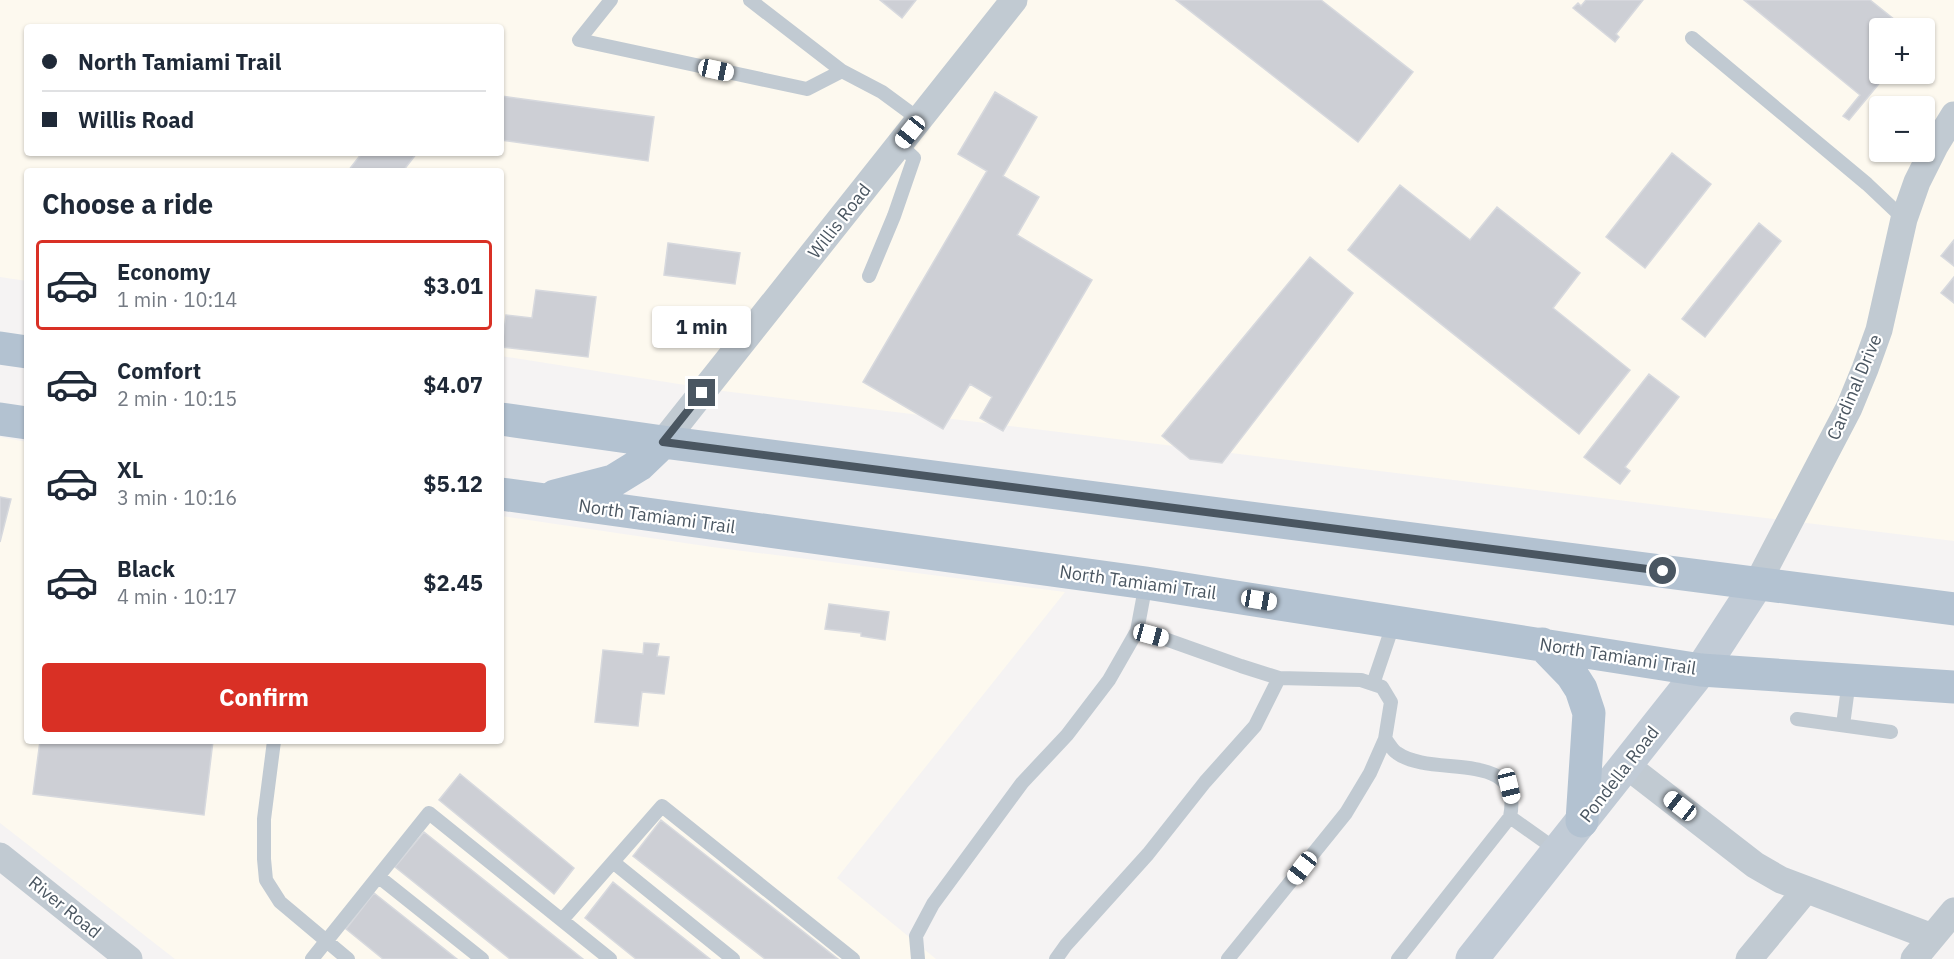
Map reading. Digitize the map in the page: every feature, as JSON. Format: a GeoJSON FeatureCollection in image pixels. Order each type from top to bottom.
{"type":"FeatureCollection","features":[{"type":"Feature","properties":{"kind":"main road"},"geometry":{"type":"LineString","coordinates":[[0,348],[24,352]]}},
{"type":"Feature","properties":{"kind":"main road"},"geometry":{"type":"LineString","coordinates":[[0,419],[24,423]]}},
{"type":"Feature","properties":{"kind":"main road"},"geometry":{"type":"LineString","coordinates":[[504,419],[1954,609]]}},
{"type":"Feature","properties":{"kind":"main road"},"geometry":{"type":"LineString","coordinates":[[538,500],[613,481],[639,465],[663,442]]}},
{"type":"Feature","properties":{"kind":"main road","name":"North Tamiami Trail"},"geometry":{"type":"LineString","coordinates":[[504,494],[1146,583],[1701,670],[1954,687]]}},
{"type":"Feature","properties":{"kind":"main road","name":"Pondella Road"},"geometry":{"type":"LineString","coordinates":[[1472,959],[1701,670],[1757,584]]}},
{"type":"Feature","properties":{"kind":"main road"},"geometry":{"type":"LineString","coordinates":[[1542,645],[1572,675],[1581,689],[1589,713],[1582,820]]}},
{"type":"Feature","properties":{"kind":"street","name":"Willis Road"},"geometry":{"type":"LineString","coordinates":[[663,442],[1014,0]]}},
{"type":"Feature","properties":{"kind":"street","name":"Cardinal Drive"},"geometry":{"type":"LineString","coordinates":[[1757,584],[1849,408],[1879,330],[1904,219],[1917,182],[1954,115]]}},
{"type":"Feature","properties":{"kind":"street"},"geometry":{"type":"LineString","coordinates":[[1626,765],[1755,865],[1781,880],[1932,937]]}},
{"type":"Feature","properties":{"kind":"street","name":"River Road"},"geometry":{"type":"LineString","coordinates":[[0,856],[129,959]]}},
{"type":"Feature","properties":{"kind":"street"},"geometry":{"type":"LineString","coordinates":[[1749,959],[1806,890]]}},
{"type":"Feature","properties":{"kind":"street"},"geometry":{"type":"LineString","coordinates":[[1914,959],[1954,911]]}},
{"type":"Feature","properties":{"kind":"lane"},"geometry":{"type":"LineString","coordinates":[[611,0],[579,40],[807,89],[842,70]]}},
{"type":"Feature","properties":{"kind":"lane"},"geometry":{"type":"LineString","coordinates":[[750,0],[842,70],[882,92],[920,120]]}},
{"type":"Feature","properties":{"kind":"lane"},"geometry":{"type":"LineString","coordinates":[[1692,38],[1868,184],[1904,219]]}},
{"type":"Feature","properties":{"kind":"lane"},"geometry":{"type":"LineString","coordinates":[[869,276],[894,216],[914,158],[900,144]]}},
{"type":"Feature","properties":{"kind":"lane"},"geometry":{"type":"LineString","coordinates":[[918,959],[916,936],[933,904],[1022,783],[1067,735],[1109,680],[1137,631],[1146,583]]}},
{"type":"Feature","properties":{"kind":"lane"},"geometry":{"type":"LineString","coordinates":[[1373,684],[1394,622]]}},
{"type":"Feature","properties":{"kind":"lane"},"geometry":{"type":"LineString","coordinates":[[1137,631],[1279,678],[1361,680],[1382,687],[1390,702],[1385,739],[1370,773],[1346,813],[1228,959]]}},
{"type":"Feature","properties":{"kind":"lane"},"geometry":{"type":"LineString","coordinates":[[1056,959],[1148,854],[1204,782],[1255,726],[1279,678]]}},
{"type":"Feature","properties":{"kind":"lane"},"geometry":{"type":"LineString","coordinates":[[1843,725],[1849,680]]}},
{"type":"Feature","properties":{"kind":"lane"},"geometry":{"type":"LineString","coordinates":[[1797,718],[1891,732]]}},
{"type":"Feature","properties":{"kind":"lane"},"geometry":{"type":"LineString","coordinates":[[1385,739],[1395,753],[1410,759],[1449,767],[1487,771],[1498,776],[1509,786],[1513,802],[1510,817],[1398,959]]}},
{"type":"Feature","properties":{"kind":"lane"},"geometry":{"type":"LineString","coordinates":[[274,744],[264,819],[266,880],[280,902],[348,959]]}},
{"type":"Feature","properties":{"kind":"lane"},"geometry":{"type":"LineString","coordinates":[[562,920],[662,806],[854,959]]}},
{"type":"Feature","properties":{"kind":"lane"},"geometry":{"type":"LineString","coordinates":[[312,959],[429,813],[610,959]]}},
{"type":"Feature","properties":{"kind":"lane"},"geometry":{"type":"LineString","coordinates":[[1510,817],[1558,851]]}},
{"type":"Feature","properties":{"kind":"lane"},"geometry":{"type":"LineString","coordinates":[[613,862],[733,959]]}},
{"type":"Feature","properties":{"kind":"lane"},"geometry":{"type":"LineString","coordinates":[[379,877],[482,959]]}},
{"type":"Feature","properties":{"kind":"shaded area"},"geometry":{"type":"Polygon","coordinates":[[[0,0],[1954,0],[1954,541],[723,391],[504,356],[504,168],[24,168],[24,281],[0,277],[0,0]]]}},
{"type":"Feature","properties":{"kind":"shaded area"},"geometry":{"type":"Polygon","coordinates":[[[0,437],[24,441],[24,744],[504,744],[504,516],[712,547],[1065,592],[837,878],[936,959],[175,959],[0,823],[0,437]]]}},
{"type":"Feature","properties":{"kind":"building"},"geometry":{"type":"Polygon","coordinates":[[[880,0],[916,0],[902,18],[880,0]]]}},
{"type":"Feature","properties":{"kind":"building"},"geometry":{"type":"Polygon","coordinates":[[[1176,0],[1321,0],[1413,72],[1358,142],[1176,0]]]}},
{"type":"Feature","properties":{"kind":"building"},"geometry":{"type":"Polygon","coordinates":[[[1586,0],[1643,0],[1616,34],[1619,37],[1615,42],[1573,8],[1578,3],[1581,6],[1586,0]]]}},
{"type":"Feature","properties":{"kind":"building"},"geometry":{"type":"Polygon","coordinates":[[[1744,0],[1870,0],[1892,18],[1869,18],[1869,84],[1879,84],[1849,120],[1843,116],[1860,95],[1744,0]]]}},
{"type":"Feature","properties":{"kind":"building"},"geometry":{"type":"Polygon","coordinates":[[[995,92],[1037,117],[1003,176],[1039,197],[1017,235],[1092,280],[1003,431],[980,418],[992,397],[970,384],[943,429],[863,382],[987,171],[958,154],[995,92]]]}},
{"type":"Feature","properties":{"kind":"building"},"geometry":{"type":"Polygon","coordinates":[[[504,96],[654,117],[648,161],[504,140],[504,96]]]}},
{"type":"Feature","properties":{"kind":"building"},"geometry":{"type":"Polygon","coordinates":[[[1672,153],[1711,184],[1645,268],[1606,237],[1672,153]]]}},
{"type":"Feature","properties":{"kind":"building"},"geometry":{"type":"Polygon","coordinates":[[[360,156],[415,156],[405,168],[350,168],[360,156]]]}},
{"type":"Feature","properties":{"kind":"building"},"geometry":{"type":"Polygon","coordinates":[[[1400,185],[1470,240],[1497,207],[1580,273],[1553,308],[1630,370],[1579,434],[1348,250],[1400,185]]]}},
{"type":"Feature","properties":{"kind":"building"},"geometry":{"type":"Polygon","coordinates":[[[1759,223],[1781,241],[1705,337],[1682,319],[1759,223]]]}},
{"type":"Feature","properties":{"kind":"building"},"geometry":{"type":"Polygon","coordinates":[[[1954,240],[1954,266],[1941,256],[1954,240]]]}},
{"type":"Feature","properties":{"kind":"building"},"geometry":{"type":"Polygon","coordinates":[[[668,243],[740,253],[735,284],[664,275],[668,243]]]}},
{"type":"Feature","properties":{"kind":"building"},"geometry":{"type":"Polygon","coordinates":[[[1310,257],[1353,293],[1222,463],[1190,459],[1162,436],[1310,257]]]}},
{"type":"Feature","properties":{"kind":"building"},"geometry":{"type":"Polygon","coordinates":[[[1954,277],[1954,303],[1941,293],[1954,277]]]}},
{"type":"Feature","properties":{"kind":"building"},"geometry":{"type":"Polygon","coordinates":[[[536,290],[596,297],[588,357],[504,347],[506,315],[532,318],[536,290]]]}},
{"type":"Feature","properties":{"kind":"building"},"geometry":{"type":"Polygon","coordinates":[[[1649,374],[1679,397],[1625,467],[1630,471],[1620,484],[1584,457],[1649,374]]]}},
{"type":"Feature","properties":{"kind":"building"},"geometry":{"type":"Polygon","coordinates":[[[0,497],[11,499],[0,542],[0,497]]]}},
{"type":"Feature","properties":{"kind":"building"},"geometry":{"type":"Polygon","coordinates":[[[829,604],[889,612],[885,640],[861,636],[861,633],[825,629],[829,604]]]}},
{"type":"Feature","properties":{"kind":"building"},"geometry":{"type":"Polygon","coordinates":[[[644,643],[659,644],[657,656],[669,657],[664,694],[642,692],[638,726],[595,722],[603,650],[643,654],[644,643]]]}},
{"type":"Feature","properties":{"kind":"building"},"geometry":{"type":"Polygon","coordinates":[[[40,744],[213,744],[204,815],[33,794],[40,744]]]}},
{"type":"Feature","properties":{"kind":"building"},"geometry":{"type":"Polygon","coordinates":[[[460,774],[574,868],[554,894],[439,800],[460,774]]]}},
{"type":"Feature","properties":{"kind":"building"},"geometry":{"type":"Polygon","coordinates":[[[661,820],[838,959],[765,959],[633,856],[661,820]]]}},
{"type":"Feature","properties":{"kind":"building"},"geometry":{"type":"Polygon","coordinates":[[[424,832],[583,959],[510,959],[395,867],[424,832]]]}},
{"type":"Feature","properties":{"kind":"building"},"geometry":{"type":"Polygon","coordinates":[[[613,882],[710,959],[636,959],[585,918],[613,882]]]}},
{"type":"Feature","properties":{"kind":"building"},"geometry":{"type":"Polygon","coordinates":[[[374,893],[457,959],[383,959],[346,929],[374,893]]]}},
{"type":"Feature","properties":{"kind":"route"},"geometry":{"type":"LineString","coordinates":[[702,393],[663,442],[1663,571]]}}]}
